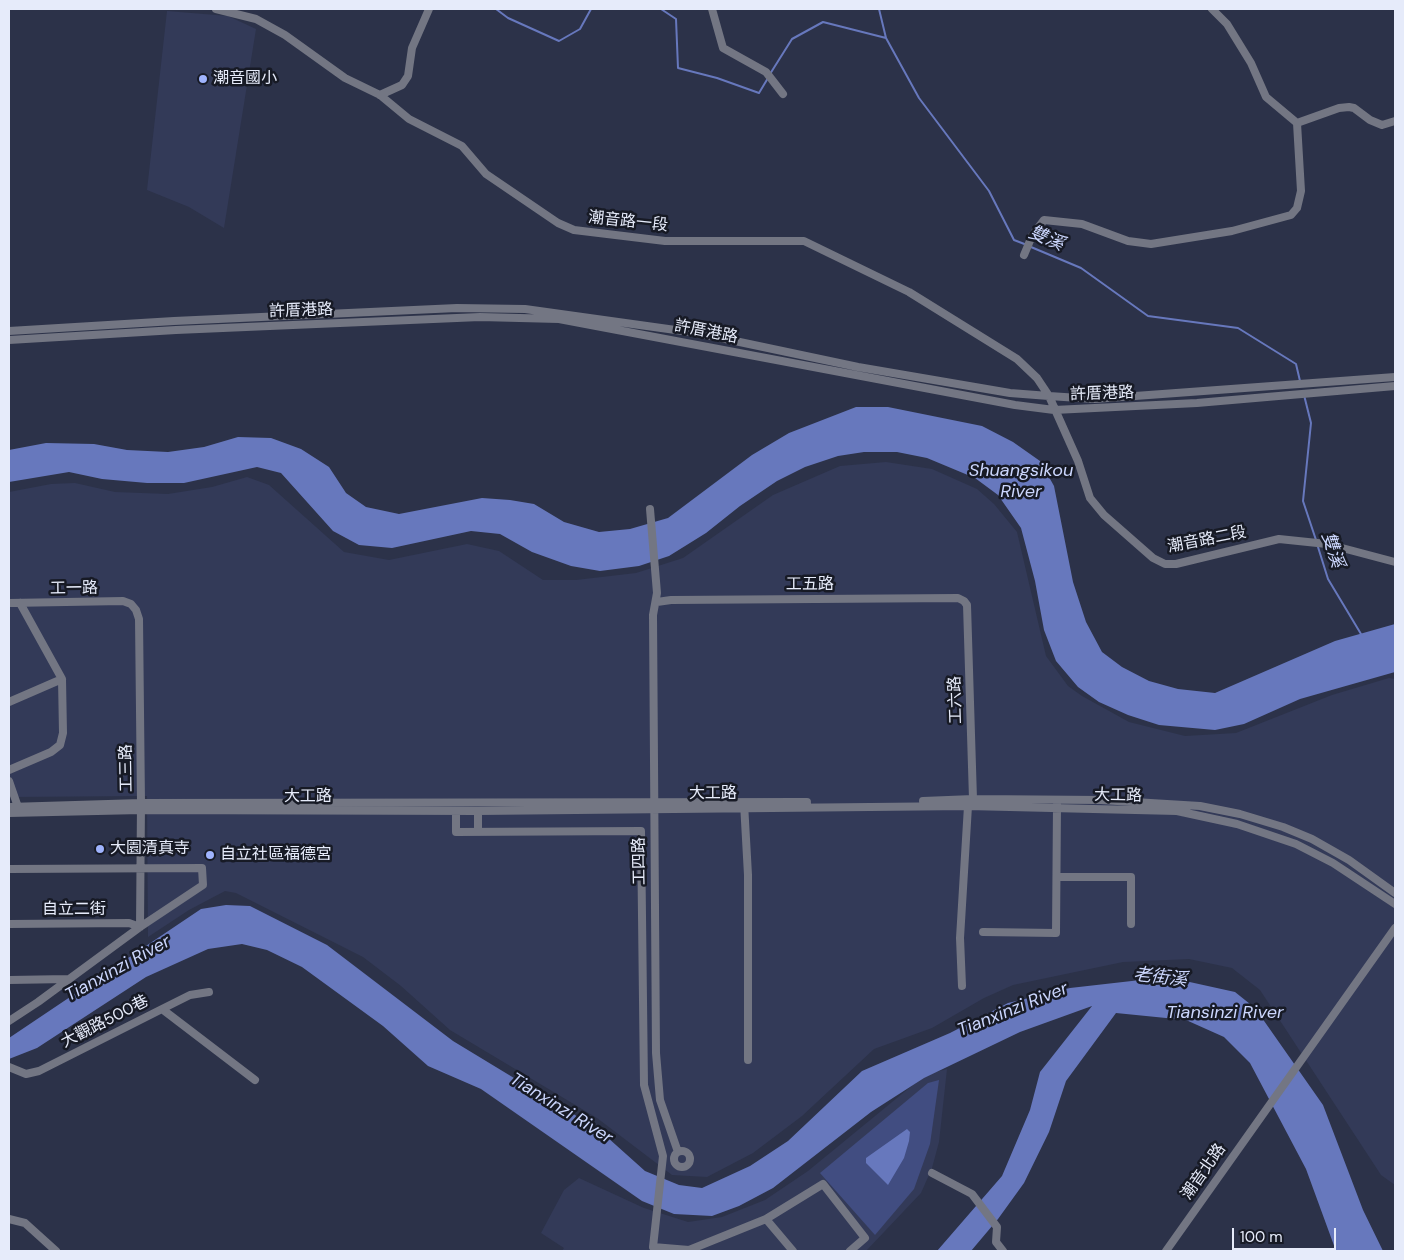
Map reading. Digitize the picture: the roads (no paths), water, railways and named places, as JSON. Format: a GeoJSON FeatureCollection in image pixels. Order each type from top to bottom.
{"type":"FeatureCollection","features":[{"type":"Feature","properties":{"kind":"street","name":"潮音路一段"},"geometry":{"type":"LineString","coordinates":[[216,9],[256,19],[278,31],[345,78],[380,96],[408,119],[462,146],[486,174],[574,230],[664,241],[804,241],[909,292],[1016,359],[1037,378],[1052,403]]}},
{"type":"Feature","properties":{"kind":"street"},"geometry":{"type":"LineString","coordinates":[[380,96],[402,85],[408,76],[412,48],[429,9]]}},
{"type":"Feature","properties":{"kind":"street"},"geometry":{"type":"LineString","coordinates":[[712,9],[723,48],[766,72],[782,94]]}},
{"type":"Feature","properties":{"kind":"street"},"geometry":{"type":"LineString","coordinates":[[1026,249],[1044,220],[1082,224],[1128,241],[1151,244],[1232,231],[1291,215],[1297,208],[1301,191],[1298,123],[1266,97],[1251,63],[1227,24],[1212,9]]}},
{"type":"Feature","properties":{"kind":"street"},"geometry":{"type":"LineString","coordinates":[[1298,123],[1339,108],[1349,107],[1354,108],[1370,120],[1382,125],[1395,121]]}},
{"type":"Feature","properties":{"kind":"street","name":"許厝港路"},"geometry":{"type":"LineString","coordinates":[[9,331],[269,316],[457,308],[525,308],[1016,405],[1395,377]]}},
{"type":"Feature","properties":{"kind":"street"},"geometry":{"type":"LineString","coordinates":[[269,316],[270,326]]}},
{"type":"Feature","properties":{"kind":"street","name":"許厝港路"},"geometry":{"type":"LineString","coordinates":[[9,340],[480,317],[578,319],[697,333],[858,367],[1010,393],[1052,403],[1148,406],[1395,386]]}},
{"type":"Feature","properties":{"kind":"street","name":"潮音路二段"},"geometry":{"type":"LineString","coordinates":[[1052,403],[1078,461],[1090,498],[1104,515],[1153,558],[1165,564],[1176,564],[1279,539],[1326,544],[1395,562]]}},
{"type":"Feature","properties":{"kind":"street","name":"工四路"},"geometry":{"type":"LineString","coordinates":[[650,511],[657,602],[653,615],[658,1086],[670,1134],[678,1152]]}},
{"type":"Feature","properties":{"kind":"street","name":"工五路"},"geometry":{"type":"LineString","coordinates":[[657,602],[671,600],[958,598],[964,601]]}},
{"type":"Feature","properties":{"kind":"street","name":"工一路"},"geometry":{"type":"LineString","coordinates":[[9,603],[123,601],[132,604],[136,610]]}},
{"type":"Feature","properties":{"kind":"street","name":"工六路"},"geometry":{"type":"LineString","coordinates":[[962,986],[960,938],[970,802],[967,605],[964,601]]}},
{"type":"Feature","properties":{"kind":"street"},"geometry":{"type":"LineString","coordinates":[[9,770],[51,752],[60,745],[63,733],[62,679],[20,603]]}},
{"type":"Feature","properties":{"kind":"street","name":"工三路"},"geometry":{"type":"LineString","coordinates":[[136,610],[139,619],[140,927]]}},
{"type":"Feature","properties":{"kind":"street"},"geometry":{"type":"LineString","coordinates":[[9,702],[62,679]]}},
{"type":"Feature","properties":{"kind":"street"},"geometry":{"type":"LineString","coordinates":[[9,781],[19,810]]}},
{"type":"Feature","properties":{"kind":"street"},"geometry":{"type":"LineString","coordinates":[[983,932],[1056,933],[1057,800]]}},
{"type":"Feature","properties":{"kind":"street","name":"大工路"},"geometry":{"type":"LineString","coordinates":[[9,813],[19,810],[141,807],[878,803],[1057,800],[1152,801],[1200,806],[1240,814],[1283,827],[1312,839],[1349,860],[1395,892]]}},
{"type":"Feature","properties":{"kind":"street","name":"大工路"},"geometry":{"type":"LineString","coordinates":[[970,802],[1057,809],[1177,811],[1237,824],[1296,844],[1333,863],[1395,904]]}},
{"type":"Feature","properties":{"kind":"street","name":"大工路"},"geometry":{"type":"LineString","coordinates":[[141,807],[478,811],[654,804]]}},
{"type":"Feature","properties":{"kind":"street"},"geometry":{"type":"LineString","coordinates":[[744,804],[748,876],[748,1060]]}},
{"type":"Feature","properties":{"kind":"street","name":"大工路"},"geometry":{"type":"LineString","coordinates":[[9,807],[19,810]]}},
{"type":"Feature","properties":{"kind":"street"},"geometry":{"type":"LineString","coordinates":[[456,811],[456,832],[641,831],[644,1085],[663,1156],[653,1247],[688,1250],[766,1219],[823,1184],[865,1238],[850,1251]]}},
{"type":"Feature","properties":{"kind":"street"},"geometry":{"type":"LineString","coordinates":[[478,811],[478,832]]}},
{"type":"Feature","properties":{"kind":"street"},"geometry":{"type":"LineString","coordinates":[[9,868],[202,868],[203,885],[140,927],[9,1021]]}},
{"type":"Feature","properties":{"kind":"street"},"geometry":{"type":"LineString","coordinates":[[1056,877],[1131,877],[1131,924]]}},
{"type":"Feature","properties":{"kind":"street","name":"自立二街"},"geometry":{"type":"LineString","coordinates":[[9,924],[129,923],[140,927]]}},
{"type":"Feature","properties":{"kind":"street","name":"潮音北路"},"geometry":{"type":"LineString","coordinates":[[1166,1251],[1395,928]]}},
{"type":"Feature","properties":{"kind":"street"},"geometry":{"type":"LineString","coordinates":[[9,980],[68,979]]}},
{"type":"Feature","properties":{"kind":"street"},"geometry":{"type":"LineString","coordinates":[[162,1009],[190,995],[209,992]]}},
{"type":"Feature","properties":{"kind":"street","name":"大觀路500巷"},"geometry":{"type":"LineString","coordinates":[[9,1066],[26,1074],[39,1071],[162,1009],[255,1080]]}},
{"type":"Feature","properties":{"kind":"street"},"geometry":{"type":"LineString","coordinates":[[932,1173],[972,1194],[997,1227],[996,1242],[1003,1251]]}},
{"type":"Feature","properties":{"kind":"street"},"geometry":{"type":"LineString","coordinates":[[9,1219],[24,1223],[56,1251]]}},
{"type":"Feature","properties":{"kind":"street"},"geometry":{"type":"LineString","coordinates":[[766,1219],[793,1251]]}},
{"type":"Feature","properties":{"kind":"water","name":"Shuangsikou River"},"geometry":{"type":"Polygon","coordinates":[[[856,407],[888,407],[982,426],[1013,442],[1040,461],[1054,486],[1073,582],[1086,622],[1102,652],[1122,667],[1149,681],[1178,689],[1215,693],[1335,641],[1395,624],[1395,672],[1300,699],[1244,724],[1215,730],[1159,725],[1128,715],[1099,702],[1078,687],[1056,661],[1044,630],[1035,581],[1021,528],[998,495],[975,478],[927,458],[897,452],[864,452],[838,456],[805,467],[777,481],[740,506],[706,533],[669,556],[639,566],[600,571],[571,566],[532,552],[500,534],[471,531],[392,548],[359,545],[333,531],[281,473],[257,467],[184,483],[147,483],[102,479],[69,472],[9,482],[9,450],[46,443],[94,444],[127,450],[168,452],[204,447],[238,437],[271,438],[301,449],[329,467],[346,493],[366,507],[399,514],[482,498],[510,500],[534,504],[564,522],[599,532],[630,529],[668,518],[752,455],[789,433],[856,407]]]}},
{"type":"Feature","properties":{"kind":"water"},"geometry":{"type":"Polygon","coordinates":[[[226,905],[250,906],[327,945],[453,1041],[575,1115],[607,1137],[645,1171],[679,1185],[702,1188],[750,1166],[788,1141],[862,1071],[950,1033],[1008,1003],[1070,988],[1167,977],[1235,992],[1255,1008],[1323,1105],[1363,1210],[1383,1251],[1336,1251],[1306,1169],[1250,1063],[1224,1037],[1186,1020],[1116,1013],[1066,1081],[1049,1132],[1024,1183],[998,1219],[971,1251],[937,1251],[1002,1176],[1030,1110],[1040,1072],[1092,1006],[1020,1032],[924,1078],[871,1112],[773,1188],[739,1206],[712,1216],[674,1214],[642,1201],[481,1089],[428,1066],[383,1026],[302,967],[267,950],[242,944],[208,949],[146,977],[37,1048],[9,1059],[9,1038],[201,909],[226,905]]]}},
{"type":"Feature","properties":{"kind":"water"},"geometry":{"type":"Polygon","coordinates":[[[907,1129],[910,1132],[904,1158],[888,1185],[866,1163],[866,1158],[907,1129]]]}},
{"type":"Feature","properties":{"kind":"waterway","name":"雙溪"},"geometry":{"type":"LineString","coordinates":[[496,9],[508,18],[559,41],[580,29],[591,9]]}},
{"type":"Feature","properties":{"kind":"waterway","name":"雙溪"},"geometry":{"type":"LineString","coordinates":[[661,9],[676,19],[678,68],[717,78],[759,93],[768,78]]}},
{"type":"Feature","properties":{"kind":"waterway"},"geometry":{"type":"LineString","coordinates":[[879,9],[886,38]]}},
{"type":"Feature","properties":{"kind":"waterway","name":"雙溪"},"geometry":{"type":"LineString","coordinates":[[770,74],[792,39],[823,22],[886,38],[919,98],[989,191],[1014,240],[1027,245]]}},
{"type":"Feature","properties":{"kind":"waterway","name":"雙溪"},"geometry":{"type":"LineString","coordinates":[[1031,247],[1081,268],[1148,316],[1238,328],[1296,364],[1300,381]]}},
{"type":"Feature","properties":{"kind":"waterway","name":"雙溪"},"geometry":{"type":"LineString","coordinates":[[1304,395],[1311,423],[1303,501],[1316,540]]}},
{"type":"Feature","properties":{"kind":"waterway","name":"雙溪"},"geometry":{"type":"LineString","coordinates":[[1318,547],[1328,579],[1361,634]]}},
{"type":"Feature","properties":{"kind":"place","name":"潮音國小"},"geometry":{"type":"Point","coordinates":[203,79]}},
{"type":"Feature","properties":{"kind":"place","name":"大園清真寺"},"geometry":{"type":"Point","coordinates":[100,849]}},
{"type":"Feature","properties":{"kind":"place","name":"自立社區福德宮"},"geometry":{"type":"Point","coordinates":[210,855]}},
{"type":"Feature","properties":{"kind":"water label","name":"Tianxinzi River"},"geometry":{"type":"Point","coordinates":[118,969]}},
{"type":"Feature","properties":{"kind":"water label","name":"老街溪"},"geometry":{"type":"Point","coordinates":[1160,978]}},
{"type":"Feature","properties":{"kind":"water label","name":"Tianxinzi River"},"geometry":{"type":"Point","coordinates":[1013,1010]}},
{"type":"Feature","properties":{"kind":"water label","name":"Tiansinzi River"},"geometry":{"type":"Point","coordinates":[1225,1013]}},
{"type":"Feature","properties":{"kind":"water label","name":"Tianxinzi River"},"geometry":{"type":"Point","coordinates":[561,1109]}}]}
